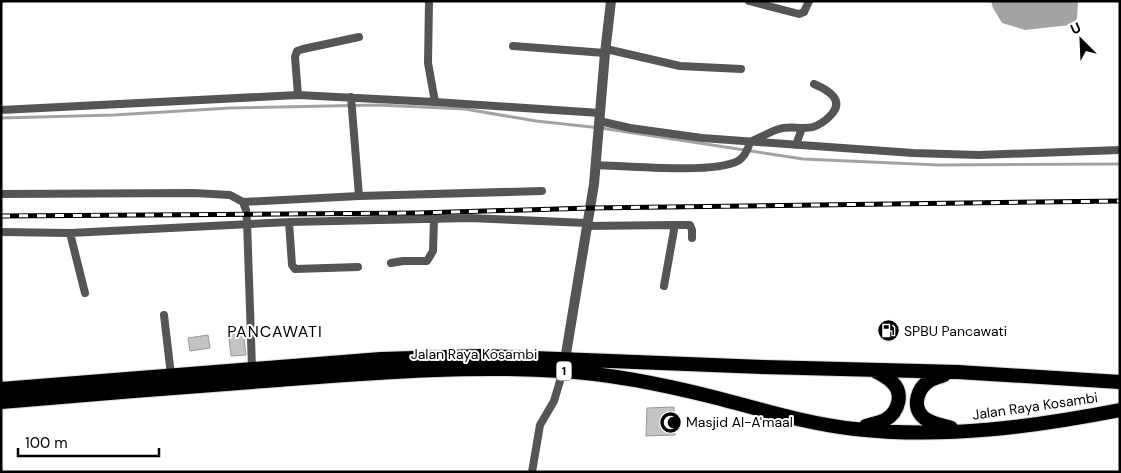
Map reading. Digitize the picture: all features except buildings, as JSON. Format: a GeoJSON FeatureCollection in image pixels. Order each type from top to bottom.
{"type":"FeatureCollection","features":[{"type":"Feature","properties":{"kind":"highway","name":"Jalan Raya Kosambi"},"geometry":{"type":"LineString","coordinates":[[1,402],[252,368],[416,357],[482,356],[564,365],[658,384],[773,414],[855,429],[910,432],[966,432],[1022,427],[1120,410]]}},
{"type":"Feature","properties":{"kind":"highway","name":"Jalan Raya Kosambi"},"geometry":{"type":"LineString","coordinates":[[1,389],[179,379],[564,365],[958,372],[1120,382]]}},
{"type":"Feature","properties":{"kind":"highway"},"geometry":{"type":"LineString","coordinates":[[855,429],[886,419],[898,404],[898,393],[894,384],[888,378],[872,370]]}},
{"type":"Feature","properties":{"kind":"highway"},"geometry":{"type":"LineString","coordinates":[[958,372],[929,380],[921,389],[917,402],[922,416],[966,432]]}},
{"type":"Feature","properties":{"kind":"street"},"geometry":{"type":"LineString","coordinates":[[429,1],[428,62],[436,102]]}},
{"type":"Feature","properties":{"kind":"street"},"geometry":{"type":"LineString","coordinates":[[532,472],[540,425],[554,401],[564,365],[595,165],[611,1]]}},
{"type":"Feature","properties":{"kind":"street"},"geometry":{"type":"LineString","coordinates":[[749,1],[799,14],[804,12],[808,1]]}},
{"type":"Feature","properties":{"kind":"street"},"geometry":{"type":"LineString","coordinates":[[298,95],[295,57],[297,51],[359,37]]}},
{"type":"Feature","properties":{"kind":"street"},"geometry":{"type":"LineString","coordinates":[[513,46],[605,51],[680,66],[741,69]]}},
{"type":"Feature","properties":{"kind":"street"},"geometry":{"type":"LineString","coordinates":[[595,165],[669,168],[717,166],[740,160],[748,148],[780,129],[813,127],[820,124],[833,113],[837,103],[836,99],[830,92],[814,84]]}},
{"type":"Feature","properties":{"kind":"street"},"geometry":{"type":"LineString","coordinates":[[1,110],[298,95],[351,100],[436,102],[599,120],[630,128],[702,138],[748,148],[796,146],[978,155],[1120,150]]}},
{"type":"Feature","properties":{"kind":"street"},"geometry":{"type":"LineString","coordinates":[[351,100],[359,196]]}},
{"type":"Feature","properties":{"kind":"street"},"geometry":{"type":"LineString","coordinates":[[796,146],[802,128]]}},
{"type":"Feature","properties":{"kind":"street"},"geometry":{"type":"LineString","coordinates":[[1,194],[184,192],[230,195],[243,202],[359,196],[542,192]]}},
{"type":"Feature","properties":{"kind":"street"},"geometry":{"type":"LineString","coordinates":[[243,202],[246,210],[247,224],[252,368]]}},
{"type":"Feature","properties":{"kind":"street"},"geometry":{"type":"LineString","coordinates":[[1,232],[70,233],[289,222],[470,218],[587,224],[690,225],[692,238]]}},
{"type":"Feature","properties":{"kind":"street"},"geometry":{"type":"LineString","coordinates":[[392,263],[427,261],[433,251],[434,219]]}},
{"type":"Feature","properties":{"kind":"street"},"geometry":{"type":"LineString","coordinates":[[289,222],[292,265],[295,269],[358,267]]}},
{"type":"Feature","properties":{"kind":"street"},"geometry":{"type":"LineString","coordinates":[[664,286],[674,230],[673,225]]}},
{"type":"Feature","properties":{"kind":"street"},"geometry":{"type":"LineString","coordinates":[[70,233],[84,293]]}},
{"type":"Feature","properties":{"kind":"street"},"geometry":{"type":"LineString","coordinates":[[164,315],[179,379]]}},
{"type":"Feature","properties":{"kind":"shaded area"},"geometry":{"type":"Polygon","coordinates":[[[991,1],[1078,1],[1077,19],[1070,25],[1025,30],[1002,23],[991,1]]]}},
{"type":"Feature","properties":{"kind":"waterway"},"geometry":{"type":"LineString","coordinates":[[1,118],[114,115],[230,108],[378,105],[465,109],[803,159],[938,165],[1120,164]]}},
{"type":"Feature","properties":{"kind":"railway"},"geometry":{"type":"LineString","coordinates":[[1,216],[418,213],[590,208],[1120,201]]}},
{"type":"Feature","properties":{"kind":"place","name":"SPBU Pancawati"},"geometry":{"type":"Point","coordinates":[888,331]}},
{"type":"Feature","properties":{"kind":"place","name":"Masjid Al-A'maal"},"geometry":{"type":"Point","coordinates":[670,422]}},
{"type":"Feature","properties":{"kind":"district","name":"PANCAWATI"},"geometry":{"type":"Point","coordinates":[275,331]}}]}
